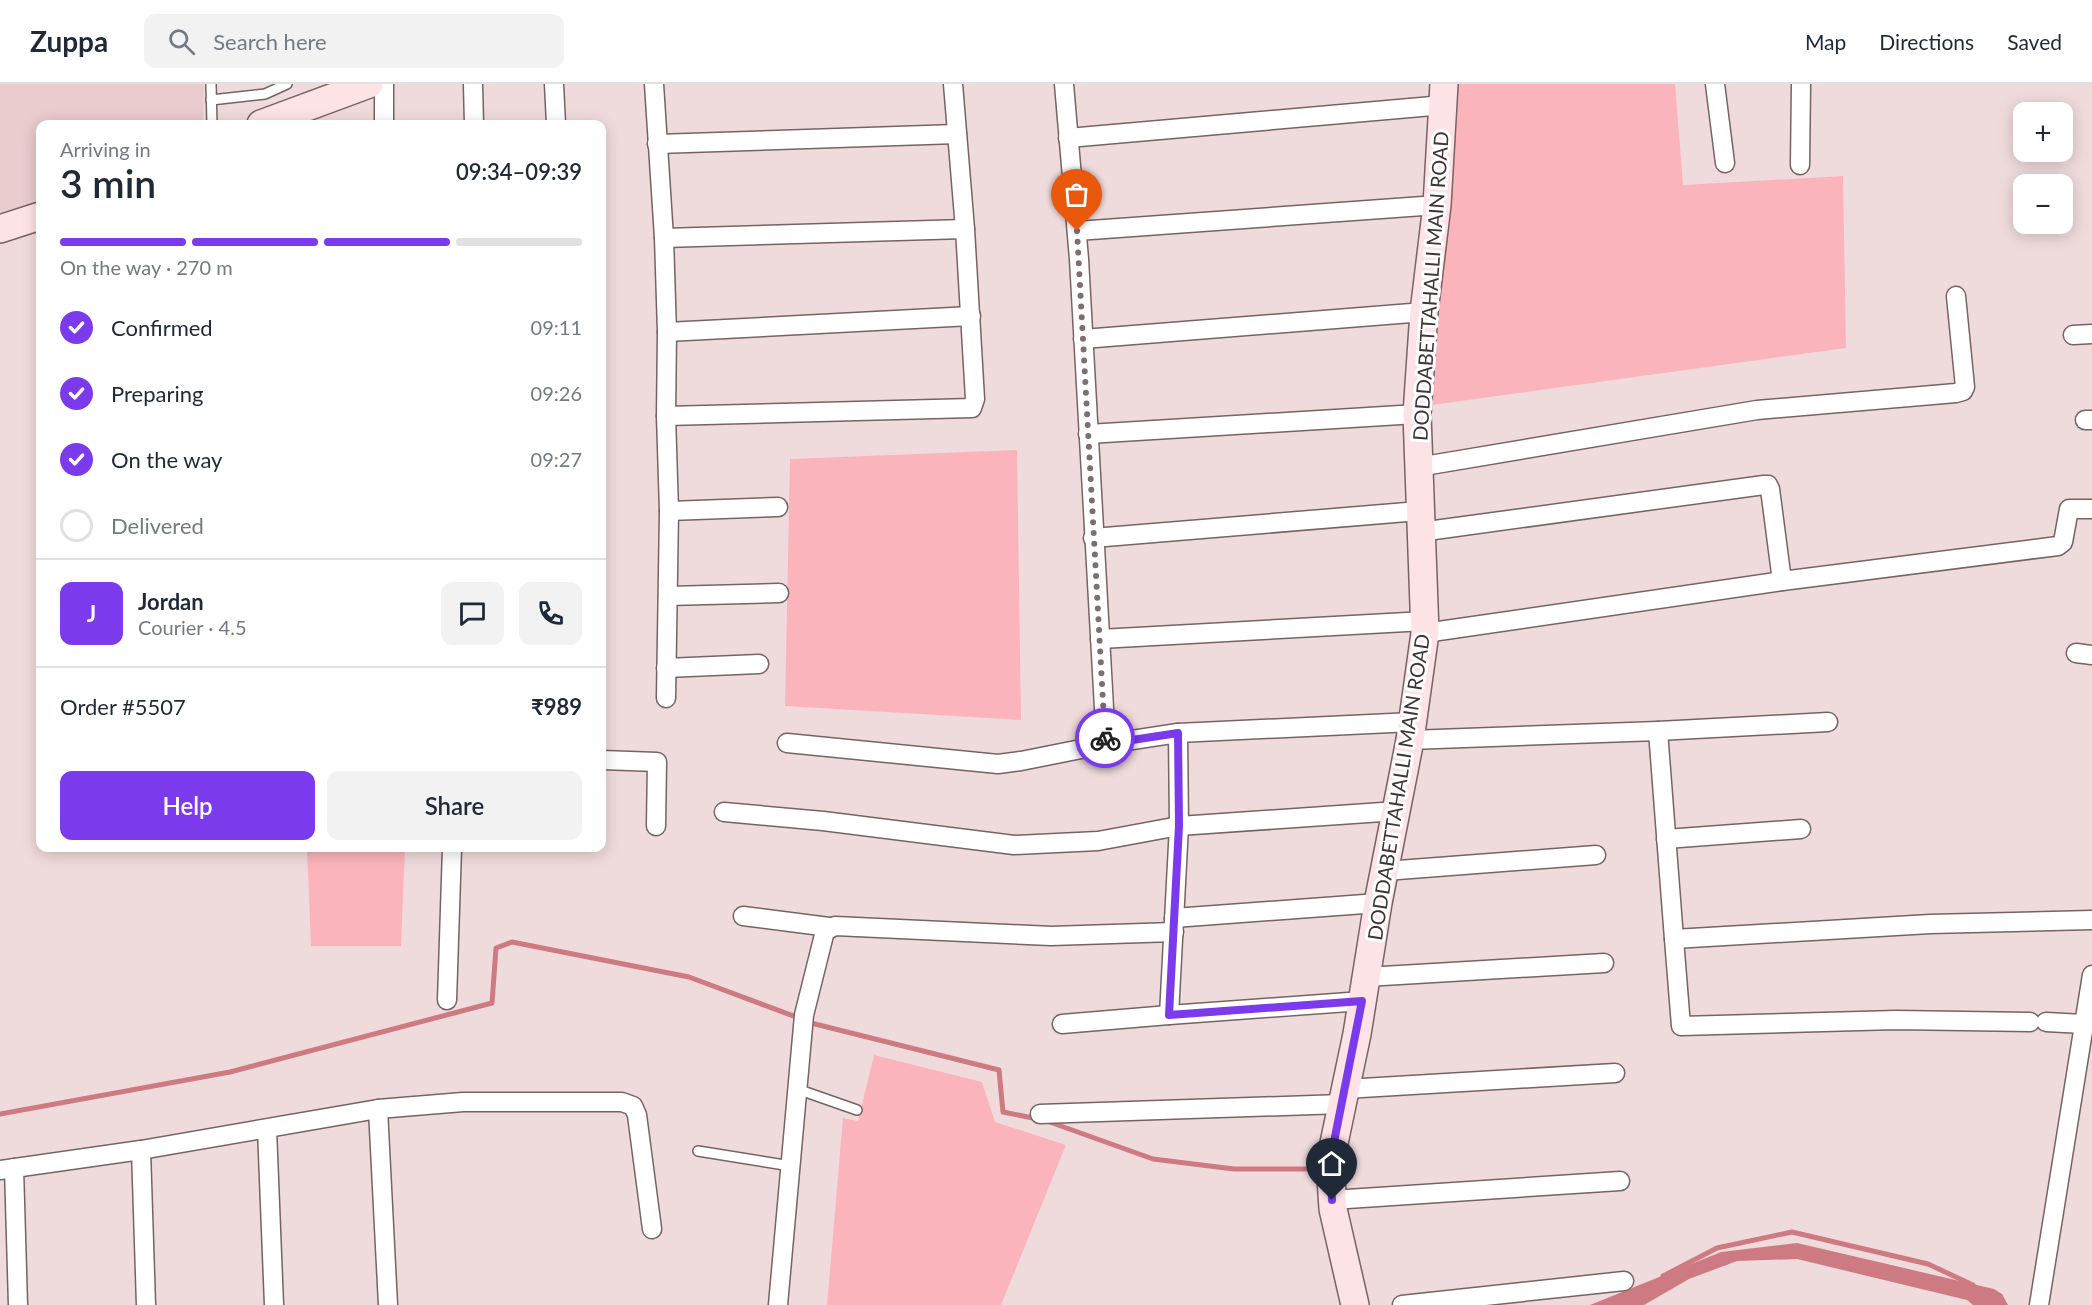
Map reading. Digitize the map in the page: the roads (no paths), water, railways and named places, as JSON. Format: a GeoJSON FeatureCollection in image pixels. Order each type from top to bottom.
{"type":"FeatureCollection","features":[{"type":"Feature","properties":{"kind":"street"},"geometry":{"type":"LineString","coordinates":[[272,120],[369,84]]}},
{"type":"Feature","properties":{"kind":"street"},"geometry":{"type":"LineString","coordinates":[[384,84],[384,120]]}},
{"type":"Feature","properties":{"kind":"street"},"geometry":{"type":"LineString","coordinates":[[472,84],[474,120]]}},
{"type":"Feature","properties":{"kind":"street"},"geometry":{"type":"LineString","coordinates":[[554,84],[556,120]]}},
{"type":"Feature","properties":{"kind":"street"},"geometry":{"type":"LineString","coordinates":[[654,84],[664,238],[667,332],[666,416],[669,511],[666,698]]}},
{"type":"Feature","properties":{"kind":"street"},"geometry":{"type":"LineString","coordinates":[[666,416],[972,408],[975,399],[971,316],[953,84]]}},
{"type":"Feature","properties":{"kind":"street"},"geometry":{"type":"LineString","coordinates":[[1064,84],[1077,231],[1106,744]]}},
{"type":"Feature","properties":{"kind":"street"},"geometry":{"type":"LineString","coordinates":[[1715,84],[1725,164]]}},
{"type":"Feature","properties":{"kind":"street"},"geometry":{"type":"LineString","coordinates":[[1800,165],[1801,84]]}},
{"type":"Feature","properties":{"kind":"street"},"geometry":{"type":"LineString","coordinates":[[1068,138],[1444,94]]}},
{"type":"Feature","properties":{"kind":"street","name":"DODDABETTAHALLI MAIN ROAD"},"geometry":{"type":"LineString","coordinates":[[1355,1305],[1332,1200],[1330,1162],[1397,811],[1411,731],[1425,627],[1417,414],[1424,312],[1437,205],[1444,94]]}},
{"type":"Feature","properties":{"kind":"street"},"geometry":{"type":"LineString","coordinates":[[657,144],[957,134]]}},
{"type":"Feature","properties":{"kind":"street"},"geometry":{"type":"LineString","coordinates":[[1077,231],[1437,205]]}},
{"type":"Feature","properties":{"kind":"street"},"geometry":{"type":"LineString","coordinates":[[0,229],[36,217]]}},
{"type":"Feature","properties":{"kind":"street"},"geometry":{"type":"LineString","coordinates":[[664,238],[965,229]]}},
{"type":"Feature","properties":{"kind":"street"},"geometry":{"type":"LineString","coordinates":[[1418,467],[1757,410],[1956,393],[1965,387],[1956,296]]}},
{"type":"Feature","properties":{"kind":"street"},"geometry":{"type":"LineString","coordinates":[[1083,339],[1424,312]]}},
{"type":"Feature","properties":{"kind":"street"},"geometry":{"type":"LineString","coordinates":[[667,332],[971,316]]}},
{"type":"Feature","properties":{"kind":"street"},"geometry":{"type":"LineString","coordinates":[[2073,335],[2092,334]]}},
{"type":"Feature","properties":{"kind":"street"},"geometry":{"type":"LineString","coordinates":[[1088,434],[1417,414]]}},
{"type":"Feature","properties":{"kind":"street"},"geometry":{"type":"LineString","coordinates":[[1093,538],[1420,522],[1764,484],[1770,489],[1782,581]]}},
{"type":"Feature","properties":{"kind":"street"},"geometry":{"type":"LineString","coordinates":[[669,511],[778,507]]}},
{"type":"Feature","properties":{"kind":"street"},"geometry":{"type":"LineString","coordinates":[[1100,639],[1425,627],[2058,546],[2063,542],[2069,509],[2092,508]]}},
{"type":"Feature","properties":{"kind":"street"},"geometry":{"type":"LineString","coordinates":[[668,597],[779,593]]}},
{"type":"Feature","properties":{"kind":"street"},"geometry":{"type":"LineString","coordinates":[[666,668],[759,664]]}},
{"type":"Feature","properties":{"kind":"street"},"geometry":{"type":"LineString","coordinates":[[787,743],[998,764],[1178,733],[1658,731],[1828,722]]}},
{"type":"Feature","properties":{"kind":"street"},"geometry":{"type":"LineString","coordinates":[[1658,731],[1681,1026],[1896,1020],[2083,1024]]}},
{"type":"Feature","properties":{"kind":"street"},"geometry":{"type":"LineString","coordinates":[[1169,1015],[1179,826],[1178,733]]}},
{"type":"Feature","properties":{"kind":"street"},"geometry":{"type":"LineString","coordinates":[[606,760],[657,762],[656,826]]}},
{"type":"Feature","properties":{"kind":"street"},"geometry":{"type":"LineString","coordinates":[[724,812],[823,821],[1014,844],[1098,841],[1179,826],[1397,811]]}},
{"type":"Feature","properties":{"kind":"street"},"geometry":{"type":"LineString","coordinates":[[1666,839],[1801,830]]}},
{"type":"Feature","properties":{"kind":"street"},"geometry":{"type":"LineString","coordinates":[[447,1000],[452,852]]}},
{"type":"Feature","properties":{"kind":"street"},"geometry":{"type":"LineString","coordinates":[[1385,871],[1596,855]]}},
{"type":"Feature","properties":{"kind":"street"},"geometry":{"type":"LineString","coordinates":[[743,916],[829,927],[1051,936],[1378,903]]}},
{"type":"Feature","properties":{"kind":"street"},"geometry":{"type":"LineString","coordinates":[[1674,939],[1930,924],[2092,920]]}},
{"type":"Feature","properties":{"kind":"street"},"geometry":{"type":"LineString","coordinates":[[778,1305],[804,1021],[822,938],[829,927]]}},
{"type":"Feature","properties":{"kind":"street"},"geometry":{"type":"LineString","coordinates":[[1062,1024],[1169,1015],[1364,989],[1604,963]]}},
{"type":"Feature","properties":{"kind":"street"},"geometry":{"type":"LineString","coordinates":[[2039,1305],[2092,975]]}},
{"type":"Feature","properties":{"kind":"street"},"geometry":{"type":"LineString","coordinates":[[1040,1114],[1344,1096],[1616,1073]]}},
{"type":"Feature","properties":{"kind":"street"},"geometry":{"type":"LineString","coordinates":[[18,1305],[7,1169],[141,1150],[378,1109],[463,1102],[622,1102],[633,1106],[637,1115],[652,1229]]}},
{"type":"Feature","properties":{"kind":"street"},"geometry":{"type":"LineString","coordinates":[[378,1109],[388,1305]]}},
{"type":"Feature","properties":{"kind":"street"},"geometry":{"type":"LineString","coordinates":[[267,1129],[274,1305]]}},
{"type":"Feature","properties":{"kind":"street"},"geometry":{"type":"LineString","coordinates":[[141,1150],[146,1305]]}},
{"type":"Feature","properties":{"kind":"street"},"geometry":{"type":"LineString","coordinates":[[1332,1200],[1620,1180]]}},
{"type":"Feature","properties":{"kind":"street"},"geometry":{"type":"LineString","coordinates":[[1402,1305],[1624,1281]]}},
{"type":"Feature","properties":{"kind":"lane"},"geometry":{"type":"LineString","coordinates":[[211,84],[212,120]]}},
{"type":"Feature","properties":{"kind":"lane"},"geometry":{"type":"LineString","coordinates":[[211,100],[265,94],[287,84]]}},
{"type":"Feature","properties":{"kind":"lane"},"geometry":{"type":"LineString","coordinates":[[797,1089],[857,1110]]}},
{"type":"Feature","properties":{"kind":"lane"},"geometry":{"type":"LineString","coordinates":[[698,1152],[790,1166]]}},
{"type":"Feature","properties":{"kind":"waterway"},"geometry":{"type":"LineString","coordinates":[[0,1114],[230,1072],[492,1003],[496,948],[512,942],[689,977],[815,1024],[999,1070],[1003,1112],[1038,1119]]}},
{"type":"Feature","properties":{"kind":"waterway"},"geometry":{"type":"LineString","coordinates":[[1047,1121],[1153,1159],[1234,1169],[1305,1169]]}},
{"type":"Feature","properties":{"kind":"waterway"},"geometry":{"type":"LineString","coordinates":[[1663,1276],[1717,1248],[1792,1232],[1928,1264],[1973,1285]]}}]}
